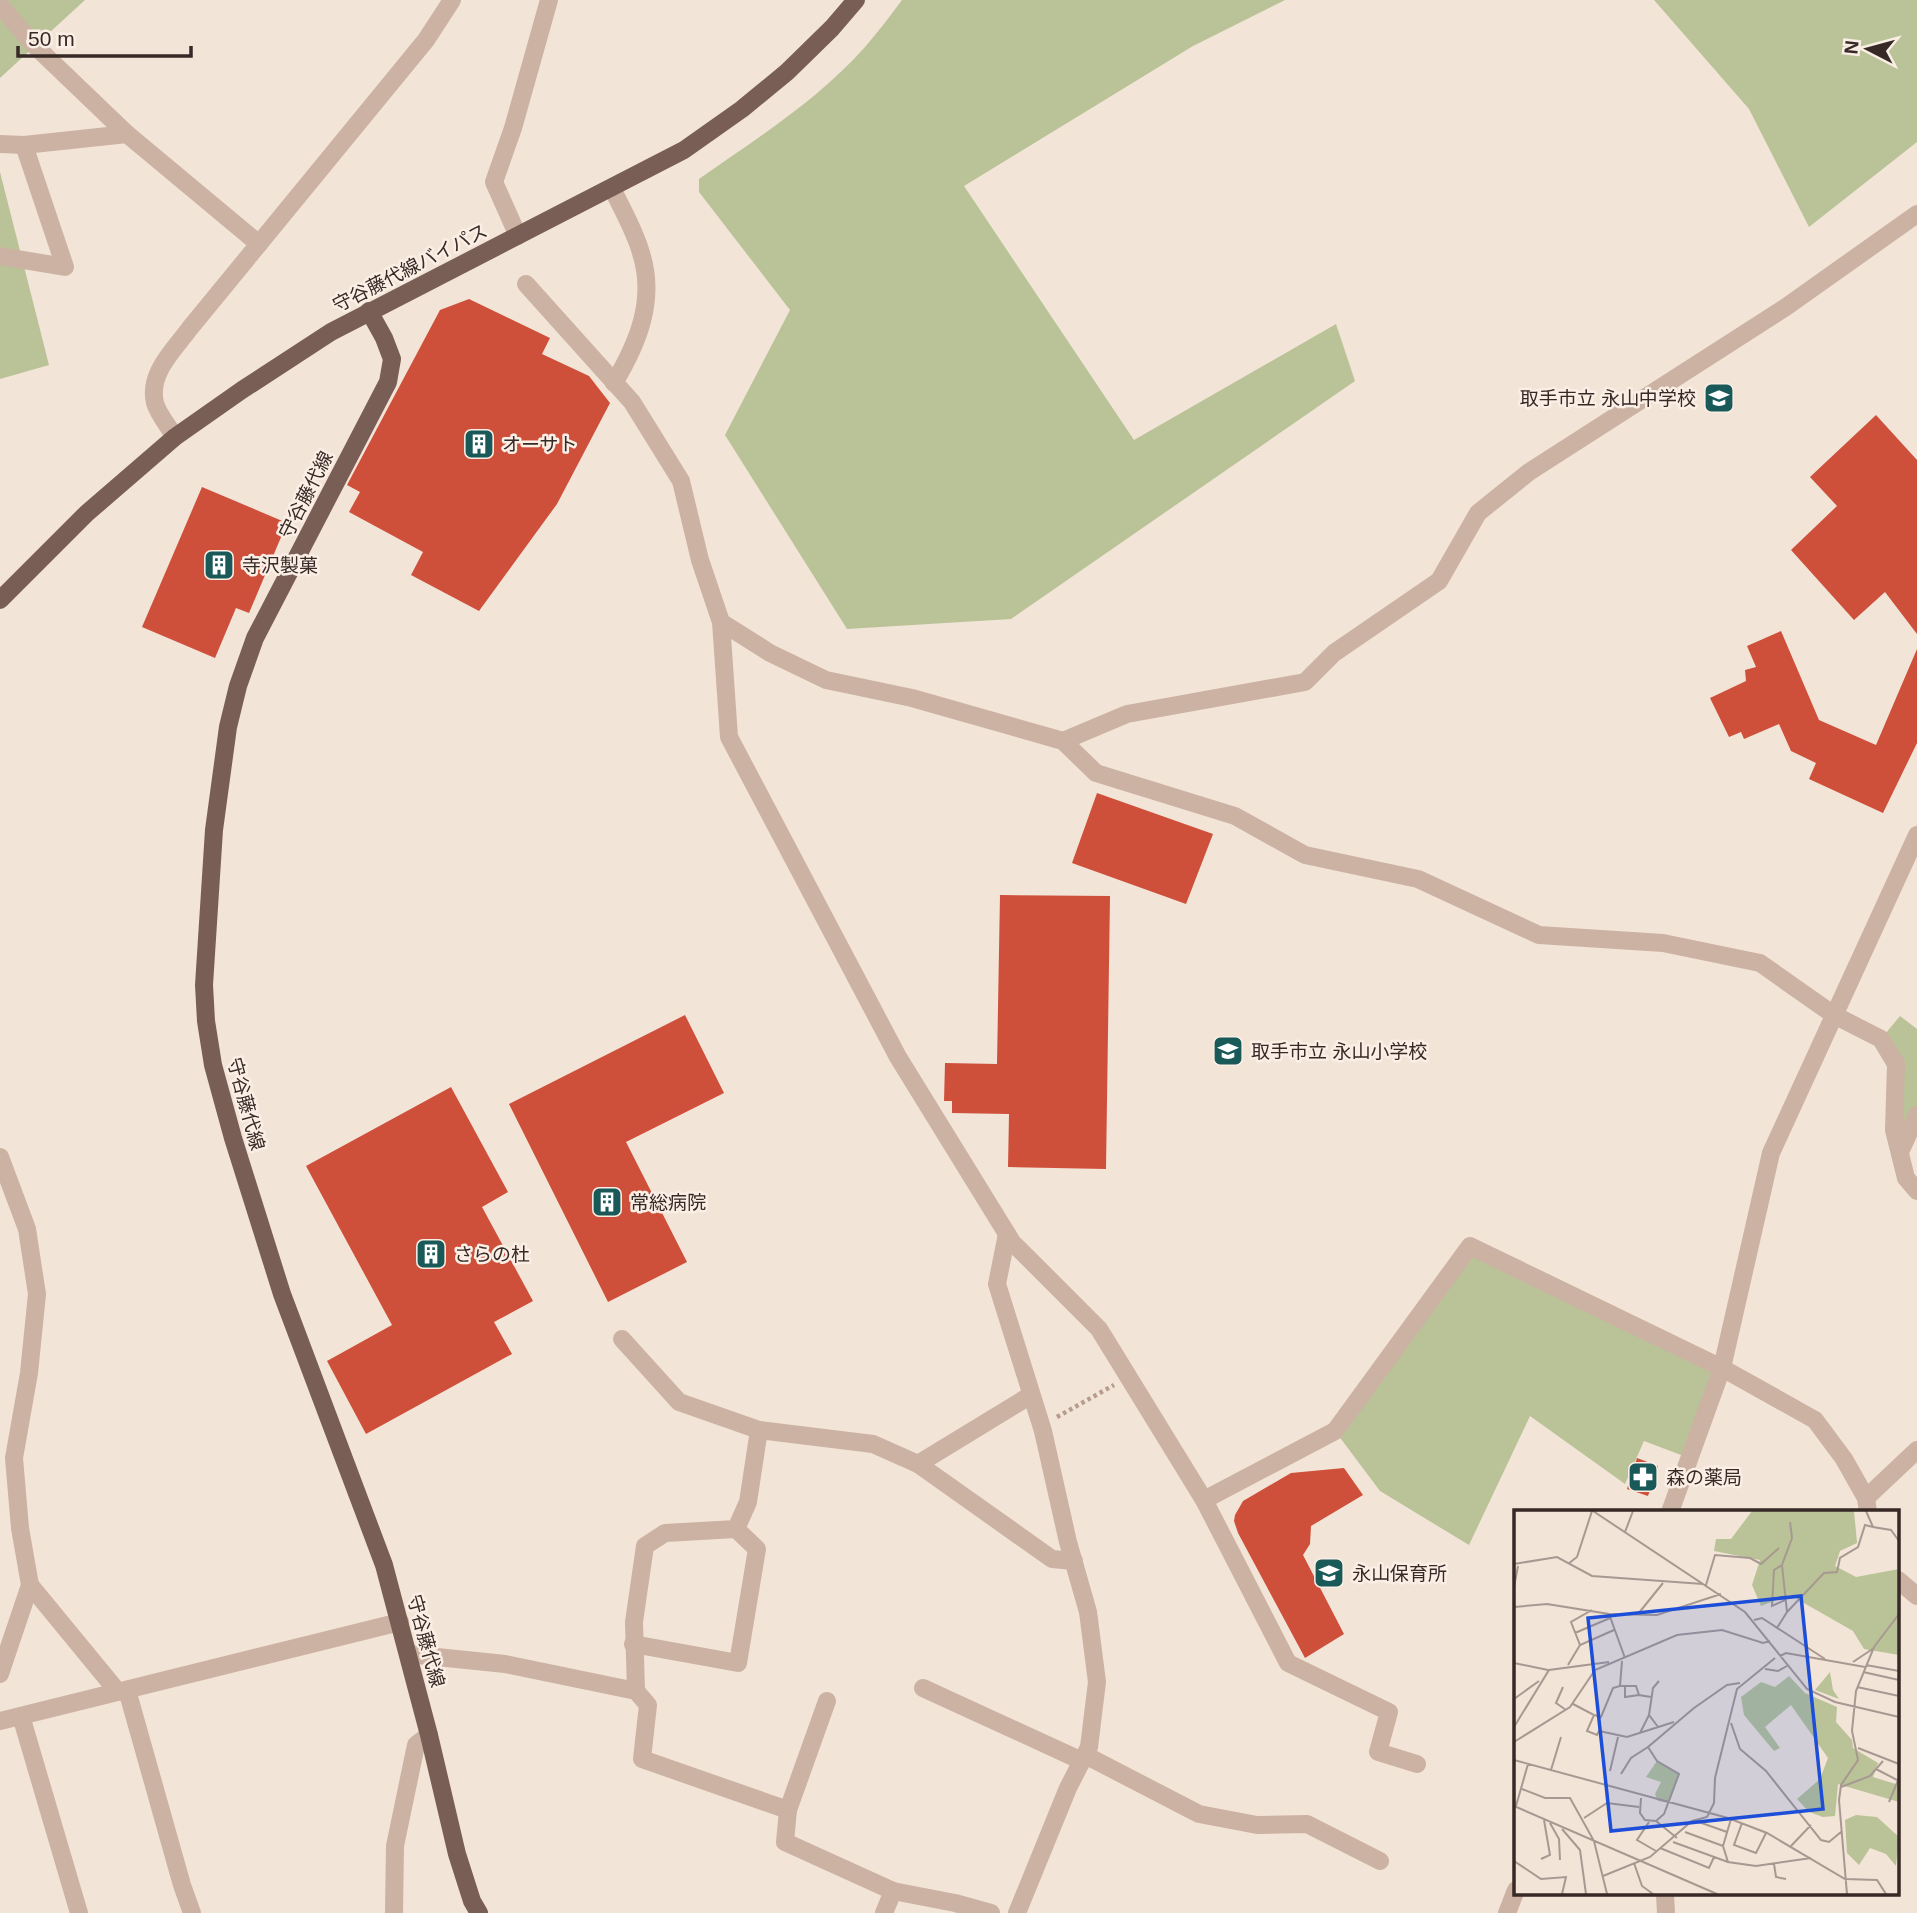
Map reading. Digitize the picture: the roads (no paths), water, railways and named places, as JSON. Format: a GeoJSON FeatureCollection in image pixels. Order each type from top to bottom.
{"type":"FeatureCollection","features":[{"type":"Feature","properties":{"kind":"main road","name":"守谷藤代線バイパス"},"geometry":{"type":"LineString","coordinates":[[0,600],[87,513],[175,438],[242,390],[331,331],[684,150],[787,72],[832,29],[856,0]]}},
{"type":"Feature","properties":{"kind":"main road","name":"守谷藤代線"},"geometry":{"type":"LineString","coordinates":[[369,312],[392,359],[388,382],[255,638],[235,696],[228,727],[214,830],[204,985],[206,1021],[213,1065],[286,1307],[384,1565],[457,1854],[472,1901],[479,1913]]}},
{"type":"Feature","properties":{"kind":"street"},"geometry":{"type":"LineString","coordinates":[[175,438],[155,404],[155,384],[160,367],[426,40],[452,0]]}},
{"type":"Feature","properties":{"kind":"street"},"geometry":{"type":"LineString","coordinates":[[518,236],[494,182],[513,128],[549,0]]}},
{"type":"Feature","properties":{"kind":"street"},"geometry":{"type":"LineString","coordinates":[[0,5],[32,43],[127,134],[259,244]]}},
{"type":"Feature","properties":{"kind":"street"},"geometry":{"type":"LineString","coordinates":[[0,144],[24,145],[127,134]]}},
{"type":"Feature","properties":{"kind":"street"},"geometry":{"type":"LineString","coordinates":[[0,256],[65,267],[24,145]]}},
{"type":"Feature","properties":{"kind":"street"},"geometry":{"type":"LineString","coordinates":[[612,188],[641,252],[646,275],[646,304],[640,331],[629,358],[614,383]]}},
{"type":"Feature","properties":{"kind":"street"},"geometry":{"type":"LineString","coordinates":[[1063,741],[1127,714],[1305,682],[1334,653],[1439,581],[1478,513],[1529,472],[1786,307],[1917,214]]}},
{"type":"Feature","properties":{"kind":"street"},"geometry":{"type":"LineString","coordinates":[[526,284],[632,402],[681,481],[699,560],[721,622],[729,737],[898,1057],[1012,1242],[1099,1329],[1204,1500],[1288,1662],[1389,1712],[1378,1752],[1417,1764]]}},
{"type":"Feature","properties":{"kind":"street"},"geometry":{"type":"LineString","coordinates":[[721,622],[770,653],[826,680],[912,698],[1063,741],[1096,773],[1236,816],[1305,855],[1418,879],[1539,935],[1663,943],[1760,964],[1834,1015],[1881,1039],[1896,1064],[1894,1130],[1906,1178],[1917,1191]]}},
{"type":"Feature","properties":{"kind":"street"},"geometry":{"type":"LineString","coordinates":[[1671,1510],[1722,1368],[1771,1153],[1917,835]]}},
{"type":"Feature","properties":{"kind":"street"},"geometry":{"type":"LineString","coordinates":[[1899,1152],[1917,1115]]}},
{"type":"Feature","properties":{"kind":"street"},"geometry":{"type":"LineString","coordinates":[[0,1157],[27,1229],[37,1294],[29,1373],[7,1461],[30,1586],[0,1674]]}},
{"type":"Feature","properties":{"kind":"street"},"geometry":{"type":"LineString","coordinates":[[1007,1234],[997,1284],[1041,1426],[1088,1612],[1097,1682],[1089,1746],[1068,1788],[1017,1913]]}},
{"type":"Feature","properties":{"kind":"street"},"geometry":{"type":"LineString","coordinates":[[1204,1500],[1335,1431],[1469,1246],[1722,1368],[1815,1420],[1844,1459],[1867,1505],[1917,1450]]}},
{"type":"Feature","properties":{"kind":"street"},"geometry":{"type":"LineString","coordinates":[[622,1339],[679,1402],[759,1430],[873,1444],[918,1464],[1052,1559],[1074,1561]]}},
{"type":"Feature","properties":{"kind":"street"},"geometry":{"type":"LineString","coordinates":[[918,1464],[1031,1395]]}},
{"type":"Feature","properties":{"kind":"street"},"geometry":{"type":"LineString","coordinates":[[736,1529],[748,1502],[759,1430]]}},
{"type":"Feature","properties":{"kind":"street"},"geometry":{"type":"LineString","coordinates":[[633,1644],[738,1663],[757,1549],[736,1529],[665,1533],[645,1546],[633,1644],[636,1691],[648,1705],[642,1759],[788,1810]]}},
{"type":"Feature","properties":{"kind":"street"},"geometry":{"type":"LineString","coordinates":[[1899,1581],[1917,1596]]}},
{"type":"Feature","properties":{"kind":"street"},"geometry":{"type":"LineString","coordinates":[[30,1586],[123,1691],[192,1913]]}},
{"type":"Feature","properties":{"kind":"street"},"geometry":{"type":"LineString","coordinates":[[0,1721],[400,1622]]}},
{"type":"Feature","properties":{"kind":"street"},"geometry":{"type":"LineString","coordinates":[[408,1654],[505,1664],[636,1691]]}},
{"type":"Feature","properties":{"kind":"street"},"geometry":{"type":"LineString","coordinates":[[923,1688],[1084,1758],[1199,1814],[1257,1825],[1307,1824],[1380,1861]]}},
{"type":"Feature","properties":{"kind":"street"},"geometry":{"type":"LineString","coordinates":[[827,1701],[788,1810],[785,1842],[893,1891],[991,1913]]}},
{"type":"Feature","properties":{"kind":"street"},"geometry":{"type":"LineString","coordinates":[[21,1716],[79,1913]]}},
{"type":"Feature","properties":{"kind":"street"},"geometry":{"type":"LineString","coordinates":[[394,1913],[398,1834],[416,1745],[429,1735]]}},
{"type":"Feature","properties":{"kind":"street"},"geometry":{"type":"LineString","coordinates":[[884,1913],[893,1891]]}},
{"type":"Feature","properties":{"kind":"street"},"geometry":{"type":"LineString","coordinates":[[1507,1913],[1514,1896]]}},
{"type":"Feature","properties":{"kind":"place","name":"取手市立 永山中学校"},"geometry":{"type":"Point","coordinates":[1719,398]}},
{"type":"Feature","properties":{"kind":"place","name":"オーサト"},"geometry":{"type":"Point","coordinates":[479,444]}},
{"type":"Feature","properties":{"kind":"place","name":"寺沢製菓"},"geometry":{"type":"Point","coordinates":[219,565]}},
{"type":"Feature","properties":{"kind":"place","name":"取手市立 永山小学校"},"geometry":{"type":"Point","coordinates":[1228,1051]}},
{"type":"Feature","properties":{"kind":"place","name":"常総病院"},"geometry":{"type":"Point","coordinates":[607,1202]}},
{"type":"Feature","properties":{"kind":"place","name":"さらの杜"},"geometry":{"type":"Point","coordinates":[431,1254]}},
{"type":"Feature","properties":{"kind":"place","name":"森の薬局"},"geometry":{"type":"Point","coordinates":[1643,1477]}},
{"type":"Feature","properties":{"kind":"place","name":"永山保育所"},"geometry":{"type":"Point","coordinates":[1329,1573]}}]}
